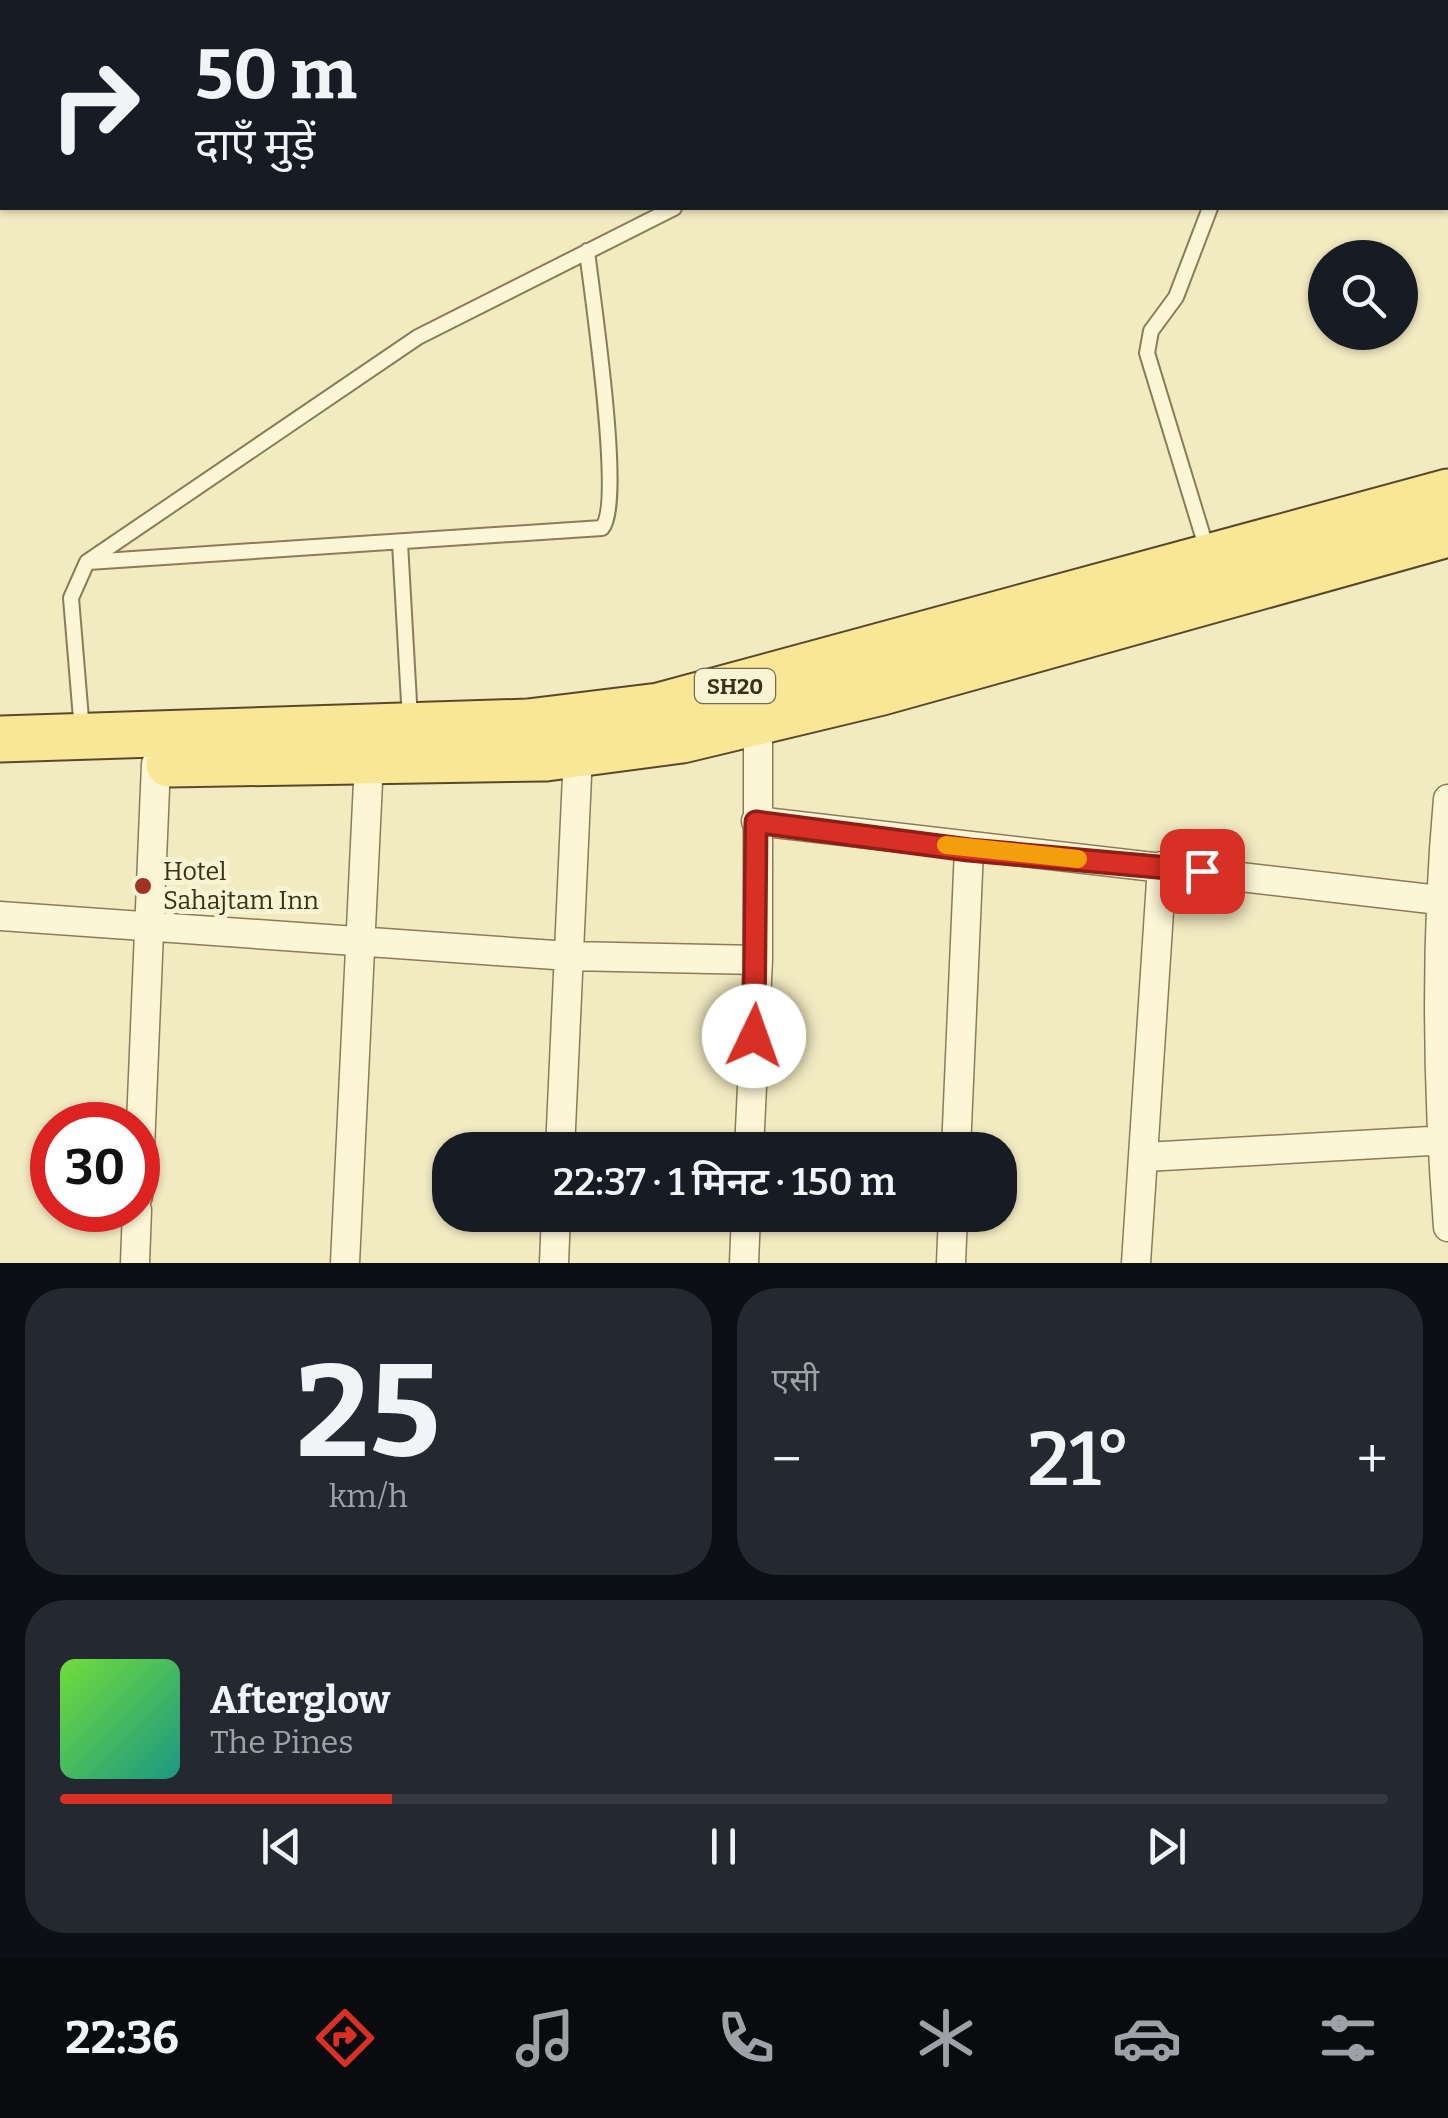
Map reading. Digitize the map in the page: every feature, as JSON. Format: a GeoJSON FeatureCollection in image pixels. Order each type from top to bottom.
{"type":"FeatureCollection","features":[{"type":"Feature","properties":{"kind":"main road","name":"SH20"},"geometry":{"type":"LineString","coordinates":[[0,739],[528,722],[659,706],[1448,492]]}},
{"type":"Feature","properties":{"kind":"main road","name":"SH20"},"geometry":{"type":"LineString","coordinates":[[0,768],[578,754],[682,740],[882,692],[1448,534]]}},
{"type":"Feature","properties":{"kind":"street"},"geometry":{"type":"LineString","coordinates":[[751,1132],[758,960],[758,722]]}},
{"type":"Feature","properties":{"kind":"street"},"geometry":{"type":"LineString","coordinates":[[561,1132],[578,754]]}},
{"type":"Feature","properties":{"kind":"street"},"geometry":{"type":"LineString","coordinates":[[344,1263],[369,761]]}},
{"type":"Feature","properties":{"kind":"street"},"geometry":{"type":"LineString","coordinates":[[141,1102],[156,764]]}},
{"type":"Feature","properties":{"kind":"street"},"geometry":{"type":"LineString","coordinates":[[1448,799],[1438,900],[1448,1226]]}},
{"type":"Feature","properties":{"kind":"street"},"geometry":{"type":"LineString","coordinates":[[756,822],[969,850],[1162,866],[1438,900]]}},
{"type":"Feature","properties":{"kind":"street"},"geometry":{"type":"LineString","coordinates":[[957,1132],[969,850]]}},
{"type":"Feature","properties":{"kind":"street"},"geometry":{"type":"LineString","coordinates":[[1136,1263],[1162,866]]}},
{"type":"Feature","properties":{"kind":"street"},"geometry":{"type":"LineString","coordinates":[[0,916],[569,956],[758,960]]}},
{"type":"Feature","properties":{"kind":"street"},"geometry":{"type":"LineString","coordinates":[[1145,1157],[1445,1140]]}},
{"type":"Feature","properties":{"kind":"street"},"geometry":{"type":"LineString","coordinates":[[135,1263],[136,1232]]}},
{"type":"Feature","properties":{"kind":"street"},"geometry":{"type":"LineString","coordinates":[[554,1263],[555,1232]]}},
{"type":"Feature","properties":{"kind":"street"},"geometry":{"type":"LineString","coordinates":[[744,1263],[745,1232]]}},
{"type":"Feature","properties":{"kind":"street"},"geometry":{"type":"LineString","coordinates":[[951,1263],[952,1232]]}},
{"type":"Feature","properties":{"kind":"lane"},"geometry":{"type":"LineString","coordinates":[[83,736],[71,598],[87,562],[418,337],[670,210]]}},
{"type":"Feature","properties":{"kind":"lane"},"geometry":{"type":"LineString","coordinates":[[1209,210],[1182,285],[1150,330],[1147,353],[1210,558]]}},
{"type":"Feature","properties":{"kind":"lane"},"geometry":{"type":"LineString","coordinates":[[87,562],[593,531],[607,522],[612,505],[587,251]]}},
{"type":"Feature","properties":{"kind":"lane"},"geometry":{"type":"LineString","coordinates":[[400,543],[410,725]]}},
{"type":"Feature","properties":{"kind":"slow traffic"},"geometry":{"type":"LineString","coordinates":[[946,845],[1078,859]]}},
{"type":"Feature","properties":{"kind":"place","name":"Hotel Sahajtam Inn"},"geometry":{"type":"Point","coordinates":[143,886]}},
{"type":"Feature","properties":{"kind":"route"},"geometry":{"type":"LineString","coordinates":[[754,1036],[758,960],[756,822],[914,839],[969,850],[1202,871]]}}]}
